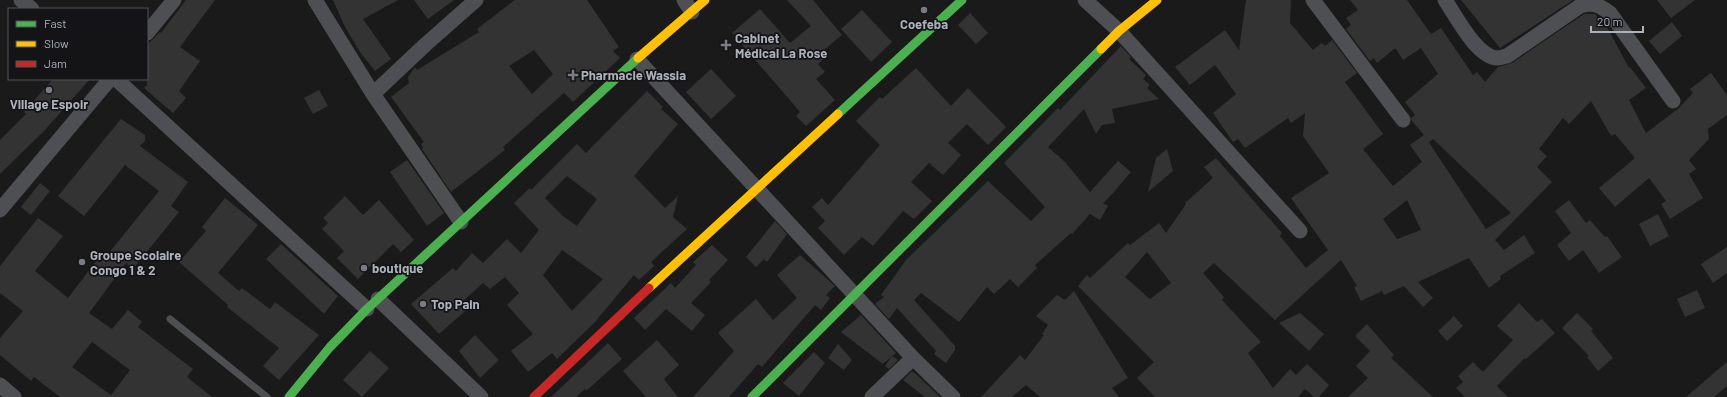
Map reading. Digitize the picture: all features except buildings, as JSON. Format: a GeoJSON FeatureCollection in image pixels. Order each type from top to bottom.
{"type":"FeatureCollection","features":[{"type":"Feature","properties":{"kind":"street"},"geometry":{"type":"LineString","coordinates":[[21,0],[31,8]]}},
{"type":"Feature","properties":{"kind":"street"},"geometry":{"type":"LineString","coordinates":[[148,32],[174,0]]}},
{"type":"Feature","properties":{"kind":"street"},"geometry":{"type":"LineString","coordinates":[[315,0],[373,94],[461,222]]}},
{"type":"Feature","properties":{"kind":"street"},"geometry":{"type":"LineString","coordinates":[[373,94],[476,0]]}},
{"type":"Feature","properties":{"kind":"street"},"geometry":{"type":"LineString","coordinates":[[288,397],[330,347],[366,309],[637,59],[688,6],[705,0]]}},
{"type":"Feature","properties":{"kind":"street"},"geometry":{"type":"LineString","coordinates":[[534,397],[757,188],[962,0]]}},
{"type":"Feature","properties":{"kind":"street"},"geometry":{"type":"LineString","coordinates":[[1085,0],[1118,31],[1300,231]]}},
{"type":"Feature","properties":{"kind":"street"},"geometry":{"type":"LineString","coordinates":[[752,397],[1118,31],[1157,0]]}},
{"type":"Feature","properties":{"kind":"street"},"geometry":{"type":"LineString","coordinates":[[1313,0],[1403,120]]}},
{"type":"Feature","properties":{"kind":"street"},"geometry":{"type":"LineString","coordinates":[[1445,0],[1478,47],[1491,56],[1498,58],[1507,56],[1580,6],[1589,3],[1597,4],[1610,13],[1673,101]]}},
{"type":"Feature","properties":{"kind":"street"},"geometry":{"type":"LineString","coordinates":[[637,59],[913,358],[952,397]]}},
{"type":"Feature","properties":{"kind":"street"},"geometry":{"type":"LineString","coordinates":[[0,210],[109,80]]}},
{"type":"Feature","properties":{"kind":"street"},"geometry":{"type":"LineString","coordinates":[[117,80],[366,309]]}},
{"type":"Feature","properties":{"kind":"street"},"geometry":{"type":"LineString","coordinates":[[378,299],[481,397]]}},
{"type":"Feature","properties":{"kind":"street"},"geometry":{"type":"LineString","coordinates":[[872,397],[913,358]]}},
{"type":"Feature","properties":{"kind":"street"},"geometry":{"type":"LineString","coordinates":[[0,385],[14,397]]}},
{"type":"Feature","properties":{"kind":"lane"},"geometry":{"type":"LineString","coordinates":[[170,319],[267,397]]}},
{"type":"Feature","properties":{"kind":"traffic: fast"},"geometry":{"type":"LineString","coordinates":[[838,114],[962,0]]}},
{"type":"Feature","properties":{"kind":"traffic: fast"},"geometry":{"type":"LineString","coordinates":[[752,397],[1101,49]]}},
{"type":"Feature","properties":{"kind":"traffic: fast"},"geometry":{"type":"LineString","coordinates":[[289,397],[330,347],[367,309],[638,58]]}},
{"type":"Feature","properties":{"kind":"traffic: slow"},"geometry":{"type":"LineString","coordinates":[[638,58],[705,0]]}},
{"type":"Feature","properties":{"kind":"traffic: slow"},"geometry":{"type":"LineString","coordinates":[[1101,49],[1119,31],[1157,0]]}},
{"type":"Feature","properties":{"kind":"traffic: slow"},"geometry":{"type":"LineString","coordinates":[[649,288],[838,114]]}},
{"type":"Feature","properties":{"kind":"traffic: jam"},"geometry":{"type":"LineString","coordinates":[[534,397],[649,288]]}},
{"type":"Feature","properties":{"kind":"place","name":"Coefeba"},"geometry":{"type":"Point","coordinates":[924,10]}},
{"type":"Feature","properties":{"kind":"place","name":"Cabinet Médical La Rose"},"geometry":{"type":"Point","coordinates":[726,45]}},
{"type":"Feature","properties":{"kind":"place","name":"Pharmacie Wassia"},"geometry":{"type":"Point","coordinates":[573,75]}},
{"type":"Feature","properties":{"kind":"place","name":"Village Espoir"},"geometry":{"type":"Point","coordinates":[49,90]}},
{"type":"Feature","properties":{"kind":"place","name":"Groupe Scolaire Congo 1 & 2"},"geometry":{"type":"Point","coordinates":[82,262]}},
{"type":"Feature","properties":{"kind":"place","name":"boutique"},"geometry":{"type":"Point","coordinates":[364,268]}},
{"type":"Feature","properties":{"kind":"place","name":"Top Pain"},"geometry":{"type":"Point","coordinates":[423,304]}}]}
